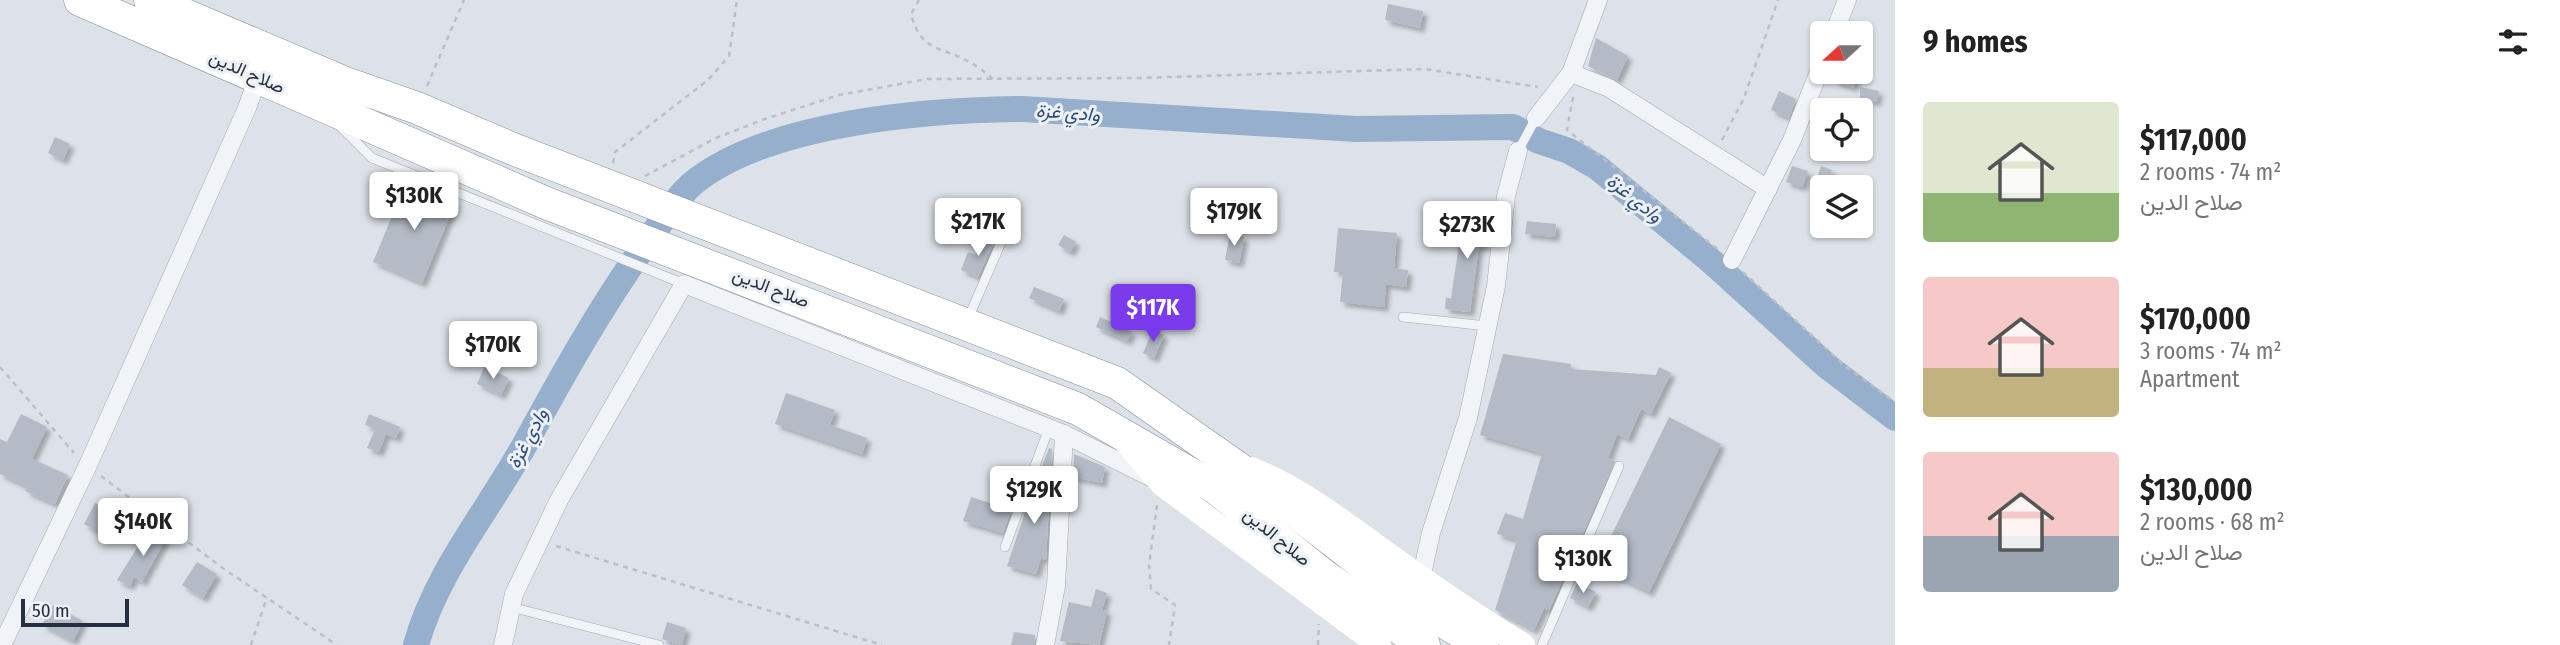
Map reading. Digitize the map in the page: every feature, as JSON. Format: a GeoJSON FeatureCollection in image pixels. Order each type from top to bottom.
{"type":"FeatureCollection","features":[{"type":"Feature","properties":{"kind":"highway","name":"صلاح الدين"},"geometry":{"type":"LineString","coordinates":[[80,0],[546,203],[767,286],[1078,409],[1217,489],[1323,575],[1424,645]]}},
{"type":"Feature","properties":{"kind":"highway","name":"صلاح الدين"},"geometry":{"type":"LineString","coordinates":[[150,0],[343,82],[417,108],[609,187],[1117,383],[1418,591],[1482,645]]}},
{"type":"Feature","properties":{"kind":"main road"},"geometry":{"type":"LineString","coordinates":[[1117,431],[1163,484],[1373,643]]}},
{"type":"Feature","properties":{"kind":"main road"},"geometry":{"type":"LineString","coordinates":[[1418,591],[1523,645]]}},
{"type":"Feature","properties":{"kind":"street"},"geometry":{"type":"LineString","coordinates":[[1536,118],[1571,74],[1598,0]]}},
{"type":"Feature","properties":{"kind":"street"},"geometry":{"type":"LineString","coordinates":[[1839,21],[1847,0]]}},
{"type":"Feature","properties":{"kind":"street"},"geometry":{"type":"LineString","coordinates":[[1571,74],[1609,88],[1713,156],[1768,188]]}},
{"type":"Feature","properties":{"kind":"street"},"geometry":{"type":"LineString","coordinates":[[2,645],[88,465],[258,77]]}},
{"type":"Feature","properties":{"kind":"street"},"geometry":{"type":"LineString","coordinates":[[1732,260],[1768,188],[1813,84]]}},
{"type":"Feature","properties":{"kind":"street"},"geometry":{"type":"LineString","coordinates":[[1418,591],[1431,533],[1468,418],[1487,326],[1506,196],[1517,151]]}},
{"type":"Feature","properties":{"kind":"street"},"geometry":{"type":"LineString","coordinates":[[503,645],[514,594],[559,500],[684,284],[1056,431],[1163,484]]}},
{"type":"Feature","properties":{"kind":"street"},"geometry":{"type":"LineString","coordinates":[[1045,645],[1056,586],[1056,431]]}},
{"type":"Feature","properties":{"kind":"lane"},"geometry":{"type":"LineString","coordinates":[[319,104],[372,158],[684,284]]}},
{"type":"Feature","properties":{"kind":"lane"},"geometry":{"type":"LineString","coordinates":[[1517,151],[1536,118]]}},
{"type":"Feature","properties":{"kind":"lane"},"geometry":{"type":"LineString","coordinates":[[967,323],[1016,208]]}},
{"type":"Feature","properties":{"kind":"lane"},"geometry":{"type":"LineString","coordinates":[[1403,317],[1487,326]]}},
{"type":"Feature","properties":{"kind":"lane"},"geometry":{"type":"LineString","coordinates":[[1005,547],[1056,431]]}},
{"type":"Feature","properties":{"kind":"lane"},"geometry":{"type":"LineString","coordinates":[[1542,645],[1619,466]]}},
{"type":"Feature","properties":{"kind":"lane"},"geometry":{"type":"LineString","coordinates":[[512,607],[659,645]]}},
{"type":"Feature","properties":{"kind":"path"},"geometry":{"type":"LineString","coordinates":[[417,108],[464,0]]}},
{"type":"Feature","properties":{"kind":"path"},"geometry":{"type":"LineString","coordinates":[[737,0],[729,56],[708,80],[615,152],[609,187],[646,176],[716,138],[839,95],[926,79],[1425,69],[1530,84],[1554,94]]}},
{"type":"Feature","properties":{"kind":"path"},"geometry":{"type":"LineString","coordinates":[[919,0],[911,14],[915,29],[931,48],[969,62],[993,79]]}},
{"type":"Feature","properties":{"kind":"path"},"geometry":{"type":"LineString","coordinates":[[1713,156],[1744,98],[1778,0]]}},
{"type":"Feature","properties":{"kind":"path"},"geometry":{"type":"LineString","coordinates":[[1571,74],[1574,93],[1567,130],[1732,260],[1796,323],[1845,366],[1895,402]]}},
{"type":"Feature","properties":{"kind":"path"},"geometry":{"type":"LineString","coordinates":[[0,367],[67,446],[88,465],[221,567],[337,645]]}},
{"type":"Feature","properties":{"kind":"path"},"geometry":{"type":"LineString","coordinates":[[1163,484],[1153,517],[1149,565],[1151,589],[1175,606],[1169,645]]}},
{"type":"Feature","properties":{"kind":"path"},"geometry":{"type":"LineString","coordinates":[[540,541],[882,645]]}},
{"type":"Feature","properties":{"kind":"path"},"geometry":{"type":"LineString","coordinates":[[251,645],[267,597]]}},
{"type":"Feature","properties":{"kind":"building"},"geometry":{"type":"Polygon","coordinates":[[[1388,4],[1423,11],[1420,28],[1385,20],[1388,4]]]}},
{"type":"Feature","properties":{"kind":"building"},"geometry":{"type":"Polygon","coordinates":[[[1596,38],[1628,56],[1617,80],[1588,66],[1596,38]]]}},
{"type":"Feature","properties":{"kind":"building"},"geometry":{"type":"Polygon","coordinates":[[[1860,87],[1879,91],[1876,102],[1873,98],[1860,98],[1860,87]]]}},
{"type":"Feature","properties":{"kind":"building"},"geometry":{"type":"Polygon","coordinates":[[[1779,91],[1796,99],[1789,118],[1771,110],[1779,91]]]}},
{"type":"Feature","properties":{"kind":"building"},"geometry":{"type":"Polygon","coordinates":[[[55,137],[70,144],[63,160],[48,153],[55,137]]]}},
{"type":"Feature","properties":{"kind":"building"},"geometry":{"type":"Polygon","coordinates":[[[1792,166],[1808,171],[1802,187],[1786,182],[1792,166]]]}},
{"type":"Feature","properties":{"kind":"building"},"geometry":{"type":"Polygon","coordinates":[[[1821,166],[1832,170],[1830,175],[1818,175],[1821,166]]]}},
{"type":"Feature","properties":{"kind":"building"},"geometry":{"type":"Polygon","coordinates":[[[406,182],[455,203],[422,283],[373,262],[406,182]]]}},
{"type":"Feature","properties":{"kind":"building"},"geometry":{"type":"Polygon","coordinates":[[[1464,210],[1487,214],[1483,246],[1479,245],[1470,312],[1445,309],[1446,298],[1451,298],[1464,210]]]}},
{"type":"Feature","properties":{"kind":"building"},"geometry":{"type":"Polygon","coordinates":[[[1527,221],[1556,224],[1555,237],[1525,234],[1527,221]]]}},
{"type":"Feature","properties":{"kind":"building"},"geometry":{"type":"Polygon","coordinates":[[[1338,228],[1397,233],[1394,268],[1408,270],[1406,287],[1386,284],[1384,307],[1340,302],[1343,272],[1334,272],[1338,228]]]}},
{"type":"Feature","properties":{"kind":"building"},"geometry":{"type":"Polygon","coordinates":[[[1230,234],[1244,237],[1239,263],[1225,260],[1230,234]]]}},
{"type":"Feature","properties":{"kind":"building"},"geometry":{"type":"Polygon","coordinates":[[[1064,235],[1076,242],[1070,252],[1058,245],[1064,235]]]}},
{"type":"Feature","properties":{"kind":"building"},"geometry":{"type":"Polygon","coordinates":[[[982,238],[994,242],[978,277],[961,270],[968,252],[975,255],[982,238]]]}},
{"type":"Feature","properties":{"kind":"building"},"geometry":{"type":"Polygon","coordinates":[[[1034,287],[1064,299],[1059,311],[1029,298],[1034,287]]]}},
{"type":"Feature","properties":{"kind":"building"},"geometry":{"type":"Polygon","coordinates":[[[1162,294],[1179,302],[1173,314],[1156,305],[1162,294]]]}},
{"type":"Feature","properties":{"kind":"building"},"geometry":{"type":"Polygon","coordinates":[[[1100,317],[1132,332],[1127,341],[1096,327],[1100,317]]]}},
{"type":"Feature","properties":{"kind":"building"},"geometry":{"type":"Polygon","coordinates":[[[1153,330],[1164,335],[1154,358],[1143,353],[1153,330]]]}},
{"type":"Feature","properties":{"kind":"building"},"geometry":{"type":"Polygon","coordinates":[[[1503,354],[1571,364],[1570,369],[1656,375],[1659,367],[1671,373],[1651,414],[1641,409],[1628,439],[1617,434],[1608,458],[1615,461],[1549,610],[1544,608],[1534,630],[1495,610],[1517,540],[1497,534],[1505,513],[1523,519],[1542,453],[1480,435],[1503,354]]]}},
{"type":"Feature","properties":{"kind":"building"},"geometry":{"type":"Polygon","coordinates":[[[484,367],[509,378],[501,395],[477,384],[484,367]]]}},
{"type":"Feature","properties":{"kind":"building"},"geometry":{"type":"Polygon","coordinates":[[[786,393],[835,410],[830,425],[867,438],[862,454],[775,424],[786,393]]]}},
{"type":"Feature","properties":{"kind":"building"},"geometry":{"type":"Polygon","coordinates":[[[21,414],[47,427],[32,459],[68,475],[55,504],[25,491],[28,487],[0,474],[0,439],[7,442],[21,414]]]}},
{"type":"Feature","properties":{"kind":"building"},"geometry":{"type":"Polygon","coordinates":[[[369,414],[400,427],[396,438],[386,434],[379,452],[367,448],[375,429],[365,425],[369,414]]]}},
{"type":"Feature","properties":{"kind":"building"},"geometry":{"type":"Polygon","coordinates":[[[1669,417],[1721,444],[1649,592],[1596,567],[1669,417]]]}},
{"type":"Feature","properties":{"kind":"building"},"geometry":{"type":"Polygon","coordinates":[[[1049,448],[1052,449],[1046,560],[1041,558],[1036,574],[1007,566],[1024,515],[1043,475],[1039,474],[1049,448]]]}},
{"type":"Feature","properties":{"kind":"building"},"geometry":{"type":"Polygon","coordinates":[[[1074,454],[1105,467],[1102,483],[1073,477],[1074,454]]]}},
{"type":"Feature","properties":{"kind":"building"},"geometry":{"type":"Polygon","coordinates":[[[971,497],[1011,510],[1003,533],[963,521],[971,497]]]}},
{"type":"Feature","properties":{"kind":"building"},"geometry":{"type":"Polygon","coordinates":[[[95,503],[116,515],[105,536],[84,524],[95,503]]]}},
{"type":"Feature","properties":{"kind":"building"},"geometry":{"type":"Polygon","coordinates":[[[150,527],[166,538],[142,582],[134,577],[130,586],[117,580],[150,527]]]}},
{"type":"Feature","properties":{"kind":"building"},"geometry":{"type":"Polygon","coordinates":[[[197,562],[217,574],[203,598],[182,585],[197,562]]]}},
{"type":"Feature","properties":{"kind":"building"},"geometry":{"type":"Polygon","coordinates":[[[1577,583],[1596,592],[1588,607],[1570,598],[1577,583]]]}},
{"type":"Feature","properties":{"kind":"building"},"geometry":{"type":"Polygon","coordinates":[[[1096,589],[1107,593],[1102,610],[1107,611],[1099,645],[1060,641],[1069,602],[1091,607],[1096,589]]]}},
{"type":"Feature","properties":{"kind":"building"},"geometry":{"type":"Polygon","coordinates":[[[53,605],[83,621],[73,641],[42,625],[53,605]]]}},
{"type":"Feature","properties":{"kind":"building"},"geometry":{"type":"Polygon","coordinates":[[[667,622],[686,628],[682,645],[662,639],[667,622]]]}},
{"type":"Feature","properties":{"kind":"building"},"geometry":{"type":"Polygon","coordinates":[[[1014,632],[1035,635],[1034,645],[1011,645],[1014,632]]]}},
{"type":"Feature","properties":{"kind":"waterway","name":"وادي غزة"},"geometry":{"type":"LineString","coordinates":[[416,645],[425,618],[449,567],[510,470],[597,317],[679,197],[692,184],[724,163],[762,146],[805,133],[850,124],[941,112],[1022,109],[1356,129],[1513,127],[1539,141],[1569,151],[1597,167],[1711,261],[1828,367],[1895,418]]}}]}
